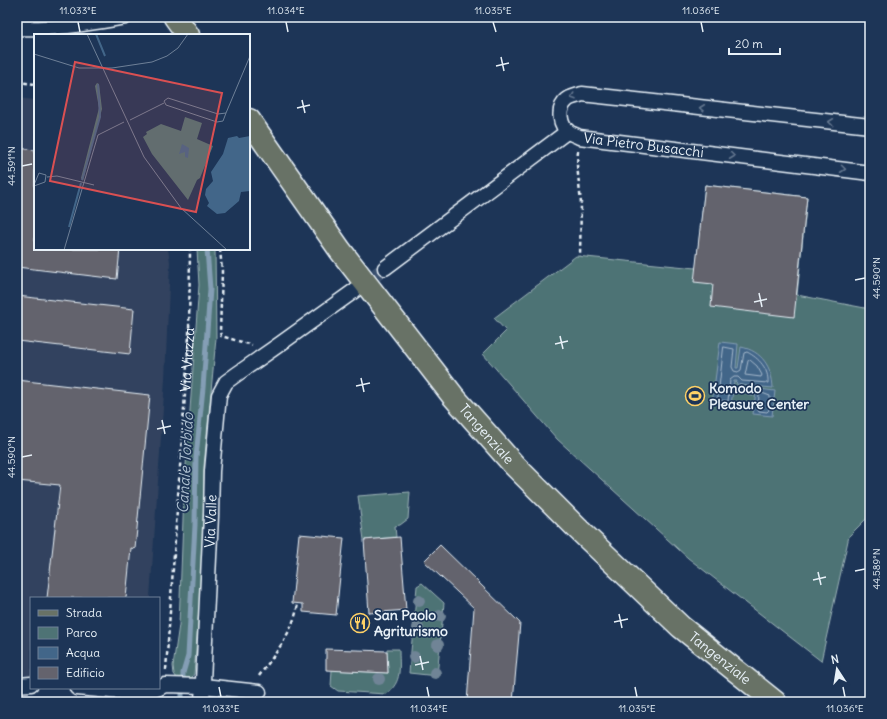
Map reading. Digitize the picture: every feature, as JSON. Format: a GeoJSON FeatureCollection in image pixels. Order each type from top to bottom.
{"type":"FeatureCollection","features":[{"type":"Feature","properties":{"kind":"main road"},"geometry":{"type":"LineString","coordinates":[[175,17],[187,34]]}},
{"type":"Feature","properties":{"kind":"main road","name":"Tangenziale"},"geometry":{"type":"LineString","coordinates":[[250,121],[340,250],[454,396],[514,465],[578,529],[681,627],[775,702]]}},
{"type":"Feature","properties":{"kind":"street"},"geometry":{"type":"LineString","coordinates":[[17,28],[29,29],[125,17]]}},
{"type":"Feature","properties":{"kind":"street","name":"Via Pietro Busacchi"},"geometry":{"type":"LineString","coordinates":[[870,126],[582,94],[568,99],[561,106],[560,115],[562,124],[573,134],[870,173]]}},
{"type":"Feature","properties":{"kind":"street"},"geometry":{"type":"LineString","coordinates":[[385,268],[573,134]]}},
{"type":"Feature","properties":{"kind":"street","name":"Via Valle"},"geometry":{"type":"LineString","coordinates":[[202,702],[212,471],[219,395],[226,382],[354,291]]}},
{"type":"Feature","properties":{"kind":"street"},"geometry":{"type":"LineString","coordinates":[[17,685],[30,684]]}},
{"type":"Feature","properties":{"kind":"street"},"geometry":{"type":"LineString","coordinates":[[161,687],[257,687]]}},
{"type":"Feature","properties":{"kind":"street"},"geometry":{"type":"LineString","coordinates":[[88,689],[144,694],[156,689]]}},
{"type":"Feature","properties":{"kind":"path"},"geometry":{"type":"LineString","coordinates":[[17,82],[34,84]]}},
{"type":"Feature","properties":{"kind":"path"},"geometry":{"type":"LineString","coordinates":[[573,134],[581,203],[580,256]]}},
{"type":"Feature","properties":{"kind":"path","name":"Via Viazza"},"geometry":{"type":"LineString","coordinates":[[161,687],[189,336],[190,250]]}},
{"type":"Feature","properties":{"kind":"path"},"geometry":{"type":"LineString","coordinates":[[220,250],[222,271],[221,336],[253,345],[263,355]]}},
{"type":"Feature","properties":{"kind":"path"},"geometry":{"type":"LineString","coordinates":[[257,687],[290,630],[298,603]]}},
{"type":"Feature","properties":{"kind":"shaded area"},"geometry":{"type":"Polygon","coordinates":[[[17,98],[34,100],[34,250],[168,250],[170,262],[165,379],[150,597],[30,597],[30,676],[17,674],[17,98]]]}},
{"type":"Feature","properties":{"kind":"green space","name":"Komodo Pleasure Center"},"geometry":{"type":"Polygon","coordinates":[[[705,185],[807,197],[797,295],[870,309],[870,501],[867,518],[849,536],[821,661],[688,558],[557,439],[483,354],[506,331],[494,318],[576,256],[696,268],[705,185]]]}},
{"type":"Feature","properties":{"kind":"green space"},"geometry":{"type":"Polygon","coordinates":[[[197,250],[215,250],[216,338],[204,466],[203,560],[194,674],[191,679],[177,678],[174,674],[173,666],[179,625],[184,493],[199,285],[197,250]]]}},
{"type":"Feature","properties":{"kind":"green space"},"geometry":{"type":"Polygon","coordinates":[[[410,492],[408,519],[400,525],[395,526],[396,537],[364,540],[358,496],[410,492]]]}},
{"type":"Feature","properties":{"kind":"green space"},"geometry":{"type":"Polygon","coordinates":[[[422,583],[444,603],[437,676],[409,673],[417,586],[422,583]]]}},
{"type":"Feature","properties":{"kind":"green space"},"geometry":{"type":"Polygon","coordinates":[[[387,649],[399,649],[399,674],[395,684],[386,694],[338,691],[331,686],[332,670],[388,673],[387,649]]]}},
{"type":"Feature","properties":{"kind":"water"},"geometry":{"type":"Polygon","coordinates":[[[720,342],[738,344],[736,368],[738,368],[741,347],[755,352],[764,361],[771,373],[773,388],[752,386],[752,388],[775,391],[772,416],[753,414],[756,391],[753,391],[753,396],[748,395],[749,386],[736,384],[737,381],[734,381],[731,406],[712,404],[720,342]]]}},
{"type":"Feature","properties":{"kind":"building"},"geometry":{"type":"Polygon","coordinates":[[[17,148],[34,150],[34,250],[120,250],[117,279],[17,267],[17,148]]]}},
{"type":"Feature","properties":{"kind":"building"},"geometry":{"type":"Polygon","coordinates":[[[705,185],[807,197],[794,317],[711,307],[713,284],[694,282],[705,185]]]}},
{"type":"Feature","properties":{"kind":"building"},"geometry":{"type":"Polygon","coordinates":[[[17,296],[134,309],[130,354],[17,341],[17,296]]]}},
{"type":"Feature","properties":{"kind":"building"},"geometry":{"type":"Polygon","coordinates":[[[17,380],[150,395],[135,549],[131,548],[126,597],[47,597],[60,485],[17,481],[17,380]]]}},
{"type":"Feature","properties":{"kind":"building"},"geometry":{"type":"Polygon","coordinates":[[[299,534],[344,538],[336,615],[303,612],[303,604],[292,603],[299,534]]]}},
{"type":"Feature","properties":{"kind":"building"},"geometry":{"type":"Polygon","coordinates":[[[400,537],[406,610],[369,613],[364,540],[400,537]]]}},
{"type":"Feature","properties":{"kind":"building"},"geometry":{"type":"Polygon","coordinates":[[[440,545],[520,623],[513,702],[467,702],[474,608],[424,561],[440,545]]]}},
{"type":"Feature","properties":{"kind":"building"},"geometry":{"type":"Polygon","coordinates":[[[326,649],[387,651],[388,673],[326,670],[326,649]]]}},
{"type":"Feature","properties":{"kind":"waterway","name":"Canale Torbido"},"geometry":{"type":"LineString","coordinates":[[183,678],[188,656],[195,525],[196,457],[203,388],[210,289],[207,250]]}},
{"type":"Feature","properties":{"kind":"waterway","name":"Canale Torbido"},"geometry":{"type":"LineString","coordinates":[[182,690],[182,702]]}},
{"type":"Feature","properties":{"kind":"tunnel"},"geometry":{"type":"LineString","coordinates":[[359,287],[385,268]]}},
{"type":"Feature","properties":{"kind":"place","name":"Komodo Pleasure Center"},"geometry":{"type":"Point","coordinates":[695,396]}},
{"type":"Feature","properties":{"kind":"place","name":"San Paolo Agriturismo"},"geometry":{"type":"Point","coordinates":[360,623]}}]}
